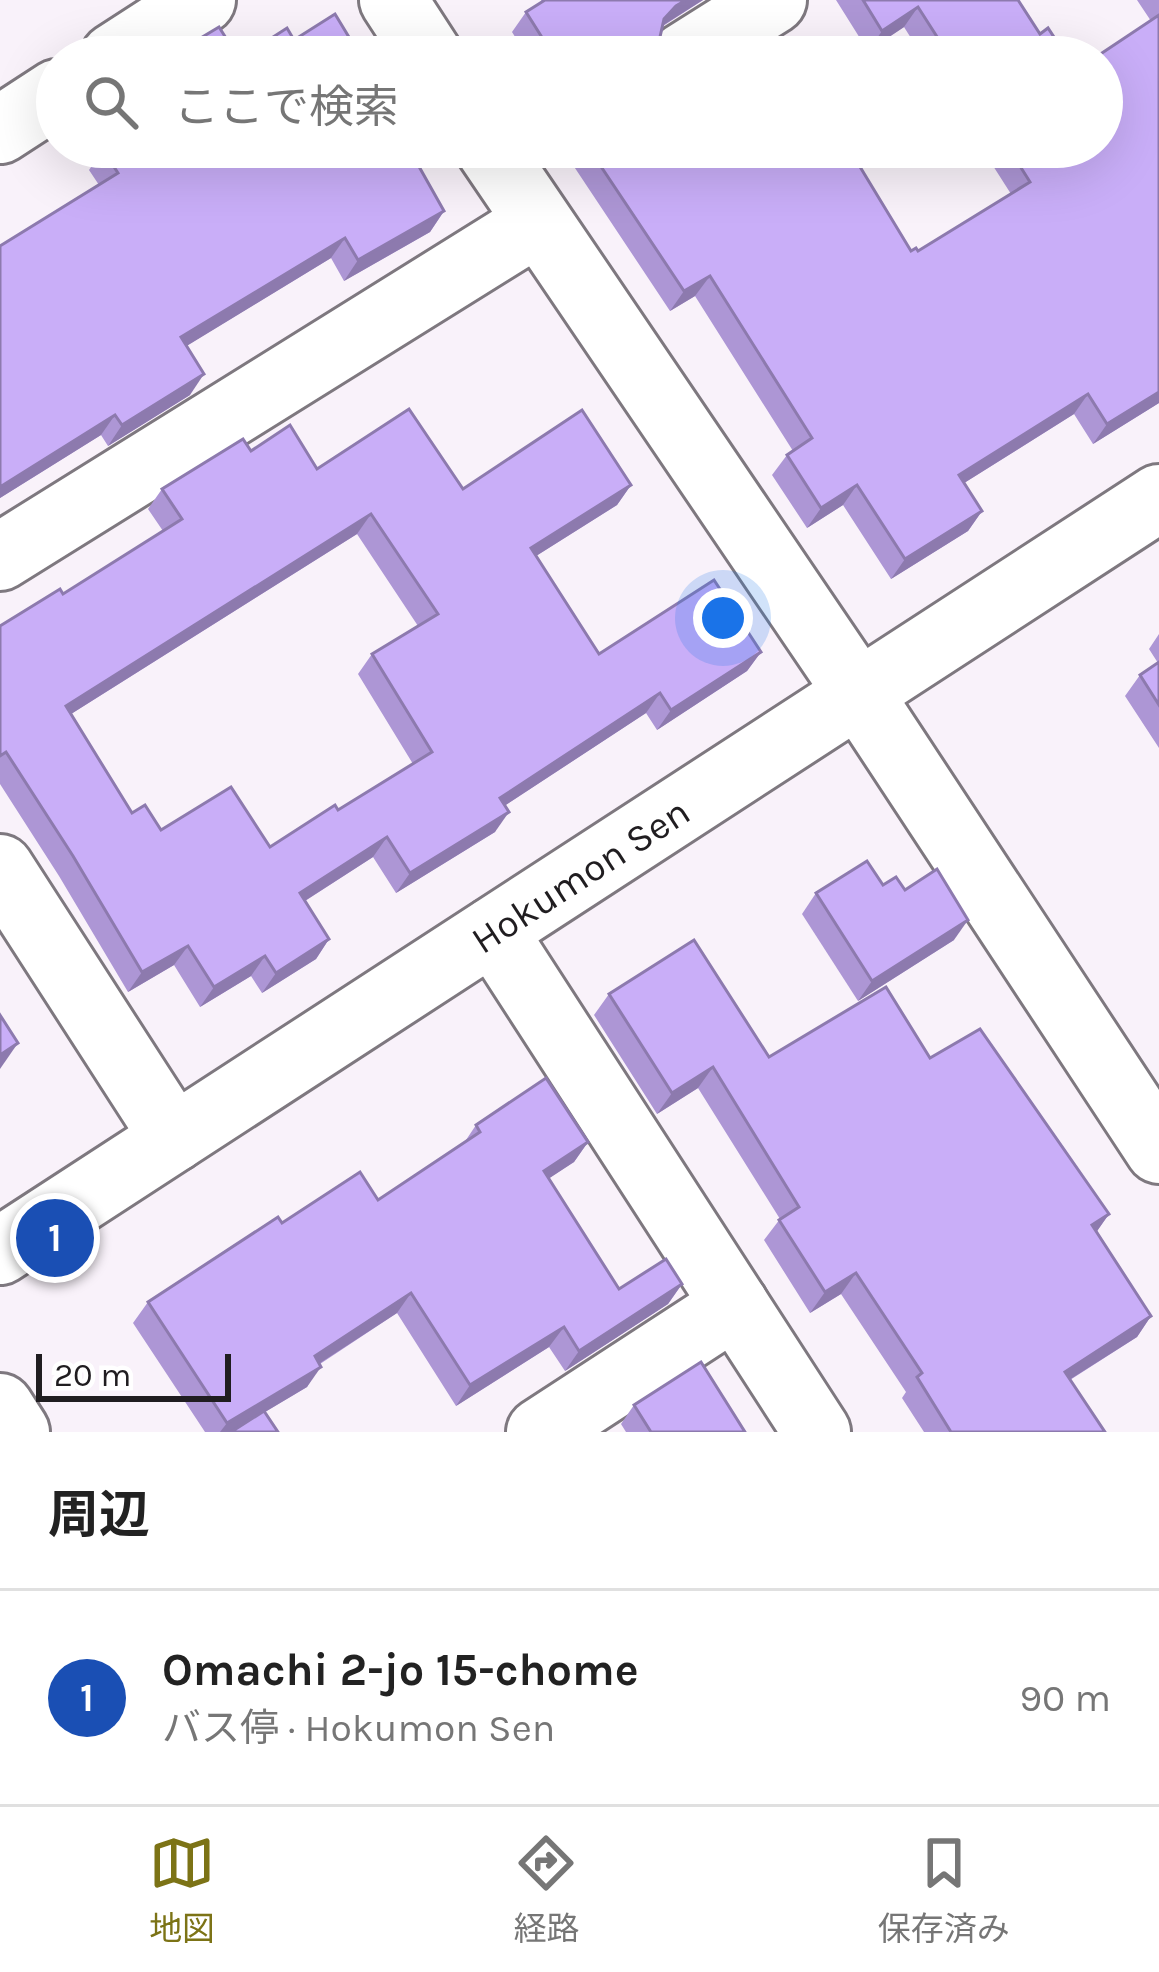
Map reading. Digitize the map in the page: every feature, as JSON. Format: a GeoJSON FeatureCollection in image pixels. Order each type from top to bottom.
{"type":"FeatureCollection","features":[{"type":"Feature","properties":{"kind":"street"},"geometry":{"type":"LineString","coordinates":[[146,36],[202,0]]}},
{"type":"Feature","properties":{"kind":"street"},"geometry":{"type":"LineString","coordinates":[[393,0],[416,36]]}},
{"type":"Feature","properties":{"kind":"street"},"geometry":{"type":"LineString","coordinates":[[716,36],[773,0]]}},
{"type":"Feature","properties":{"kind":"street"},"geometry":{"type":"LineString","coordinates":[[0,130],[36,107]]}},
{"type":"Feature","properties":{"kind":"street"},"geometry":{"type":"LineString","coordinates":[[0,557],[517,172],[1159,1150]]}},
{"type":"Feature","properties":{"kind":"street","name":"Hokumon Sen"},"geometry":{"type":"LineString","coordinates":[[0,1251],[1159,498]]}},
{"type":"Feature","properties":{"kind":"street"},"geometry":{"type":"LineString","coordinates":[[0,868],[174,1138]]}},
{"type":"Feature","properties":{"kind":"street"},"geometry":{"type":"LineString","coordinates":[[493,932],[818,1432]]}},
{"type":"Feature","properties":{"kind":"street"},"geometry":{"type":"LineString","coordinates":[[540,1432],[735,1305]]}},
{"type":"Feature","properties":{"kind":"street"},"geometry":{"type":"LineString","coordinates":[[0,1407],[16,1432]]}},
{"type":"Feature","properties":{"kind":"building"},"geometry":{"type":"Polygon","coordinates":[[[545,0],[686,0],[664,19],[660,36],[541,36],[526,12],[545,0]]]}},
{"type":"Feature","properties":{"kind":"building"},"geometry":{"type":"Polygon","coordinates":[[[863,0],[1018,0],[1040,34],[1048,28],[1053,36],[937,36],[918,7],[882,31],[863,0]]]}},
{"type":"Feature","properties":{"kind":"building"},"geometry":{"type":"Polygon","coordinates":[[[335,14],[348,36],[300,36],[335,14]]]}},
{"type":"Feature","properties":{"kind":"building"},"geometry":{"type":"Polygon","coordinates":[[[1159,15],[1159,392],[1107,424],[1088,394],[959,475],[982,511],[905,559],[857,485],[821,508],[787,455],[812,438],[710,276],[684,291],[602,168],[861,168],[911,251],[918,251],[1030,182],[1021,168],[1123,168],[1123,39],[1159,15]]]}},
{"type":"Feature","properties":{"kind":"building"},"geometry":{"type":"Polygon","coordinates":[[[219,27],[225,36],[204,36],[219,27]]]}},
{"type":"Feature","properties":{"kind":"building"},"geometry":{"type":"Polygon","coordinates":[[[115,168],[420,168],[444,211],[358,260],[345,238],[181,337],[204,374],[122,425],[115,415],[0,487],[0,246],[118,173],[115,168]]]}},
{"type":"Feature","properties":{"kind":"building"},"geometry":{"type":"Polygon","coordinates":[[[409,409],[463,489],[582,410],[631,485],[531,548],[599,654],[714,580],[761,652],[671,710],[660,693],[500,798],[509,812],[410,873],[387,837],[300,893],[329,939],[276,973],[265,956],[214,987],[188,946],[142,972],[6,752],[0,756],[0,626],[60,589],[63,594],[182,519],[162,489],[243,439],[251,451],[290,425],[317,469],[409,409]],[[371,514],[66,706],[132,813],[145,805],[161,830],[231,787],[270,847],[432,752],[372,654],[438,614],[371,514]]]}},
{"type":"Feature","properties":{"kind":"building"},"geometry":{"type":"Polygon","coordinates":[[[1159,662],[1159,705],[1140,675],[1159,662]]]}},
{"type":"Feature","properties":{"kind":"building"},"geometry":{"type":"Polygon","coordinates":[[[867,861],[883,885],[896,877],[905,890],[937,869],[968,920],[872,981],[816,893],[867,861]]]}},
{"type":"Feature","properties":{"kind":"building"},"geometry":{"type":"Polygon","coordinates":[[[694,940],[769,1057],[886,987],[930,1058],[980,1029],[1109,1214],[1092,1225],[1151,1316],[1065,1372],[1105,1432],[951,1432],[917,1377],[922,1373],[856,1273],[825,1292],[779,1220],[799,1207],[713,1067],[672,1093],[609,994],[694,940]]]}},
{"type":"Feature","properties":{"kind":"building"},"geometry":{"type":"Polygon","coordinates":[[[0,1015],[18,1043],[0,1055],[0,1015]]]}},
{"type":"Feature","properties":{"kind":"building"},"geometry":{"type":"Polygon","coordinates":[[[546,1078],[588,1142],[544,1171],[619,1289],[666,1259],[682,1284],[579,1351],[564,1327],[470,1385],[411,1293],[315,1356],[321,1367],[227,1423],[148,1302],[278,1217],[282,1223],[360,1172],[378,1200],[480,1132],[476,1125],[546,1078]]]}},
{"type":"Feature","properties":{"kind":"building"},"geometry":{"type":"Polygon","coordinates":[[[701,1362],[745,1432],[651,1432],[634,1405],[701,1362]]]}},
{"type":"Feature","properties":{"kind":"building"},"geometry":{"type":"Polygon","coordinates":[[[264,1411],[278,1432],[231,1432],[264,1411]]]}},
{"type":"Feature","properties":{"kind":"place","name":"Omachi 2-jo 15-chome"},"geometry":{"type":"Point","coordinates":[55,1238]}}]}
